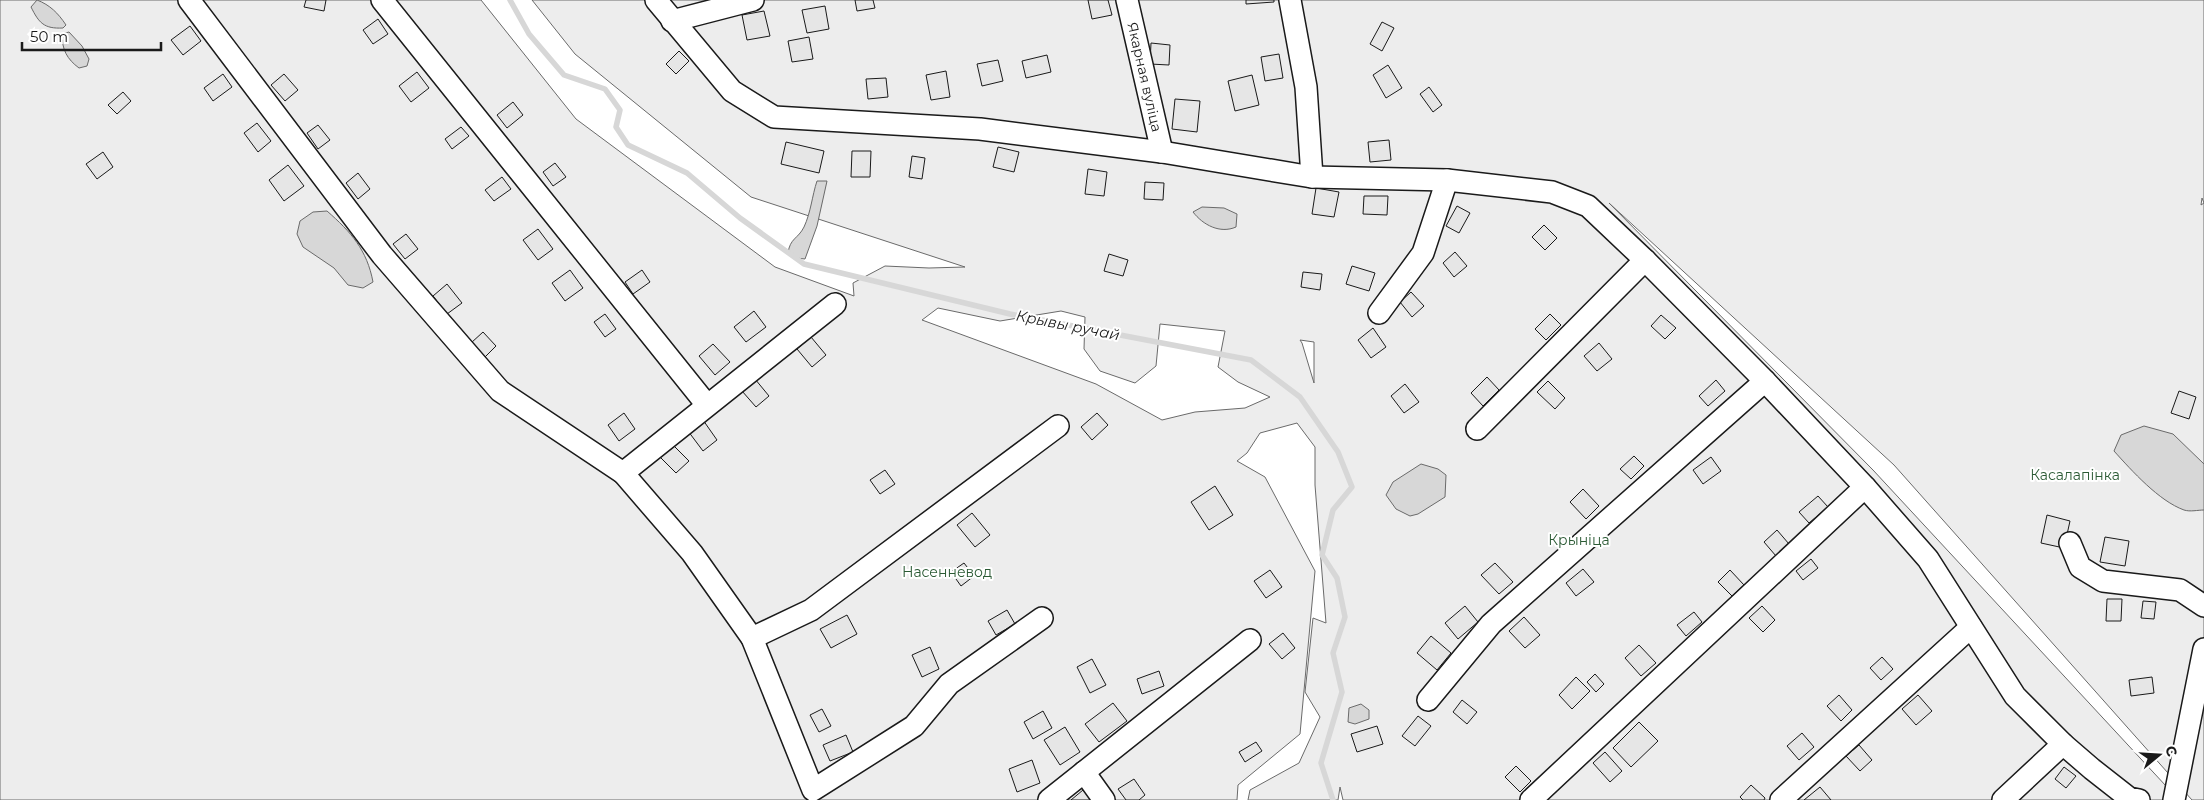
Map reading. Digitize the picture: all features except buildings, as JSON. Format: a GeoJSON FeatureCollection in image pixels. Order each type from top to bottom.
{"type":"FeatureCollection","features":[{"type":"Feature","properties":{"kind":"street"},"geometry":{"type":"LineString","coordinates":[[189,0],[382,255],[500,392],[623,473],[692,553],[752,638],[814,795],[914,726],[949,684],[1042,618]]}},
{"type":"Feature","properties":{"kind":"street"},"geometry":{"type":"LineString","coordinates":[[382,0],[707,405]]}},
{"type":"Feature","properties":{"kind":"street"},"geometry":{"type":"LineString","coordinates":[[656,0],[732,91],[774,117],[980,129],[1162,152],[1312,177],[1447,180],[1552,192],[1588,206],[1645,260],[1765,382],[1865,487],[1928,559],[2015,696],[2063,744],[2130,798],[2139,800]]}},
{"type":"Feature","properties":{"kind":"street"},"geometry":{"type":"LineString","coordinates":[[672,21],[753,0]]}},
{"type":"Feature","properties":{"kind":"street","name":"Якарная вуліца"},"geometry":{"type":"LineString","coordinates":[[1128,0],[1162,152]]}},
{"type":"Feature","properties":{"kind":"street"},"geometry":{"type":"LineString","coordinates":[[1290,0],[1306,87],[1312,177]]}},
{"type":"Feature","properties":{"kind":"street"},"geometry":{"type":"LineString","coordinates":[[1379,313],[1423,253],[1447,180]]}},
{"type":"Feature","properties":{"kind":"street"},"geometry":{"type":"LineString","coordinates":[[1477,429],[1645,260]]}},
{"type":"Feature","properties":{"kind":"street"},"geometry":{"type":"LineString","coordinates":[[623,473],[835,304]]}},
{"type":"Feature","properties":{"kind":"street"},"geometry":{"type":"LineString","coordinates":[[1428,700],[1491,624],[1765,382]]}},
{"type":"Feature","properties":{"kind":"street"},"geometry":{"type":"LineString","coordinates":[[752,638],[811,610],[1058,426]]}},
{"type":"Feature","properties":{"kind":"street"},"geometry":{"type":"LineString","coordinates":[[1531,800],[1865,487]]}},
{"type":"Feature","properties":{"kind":"street"},"geometry":{"type":"LineString","coordinates":[[2070,543],[2080,567],[2103,581],[2180,590],[2204,606]]}},
{"type":"Feature","properties":{"kind":"street"},"geometry":{"type":"LineString","coordinates":[[1781,800],[1971,627]]}},
{"type":"Feature","properties":{"kind":"street"},"geometry":{"type":"LineString","coordinates":[[1049,800],[1250,640]]}},
{"type":"Feature","properties":{"kind":"street"},"geometry":{"type":"LineString","coordinates":[[2174,800],[2204,649]]}},
{"type":"Feature","properties":{"kind":"street"},"geometry":{"type":"LineString","coordinates":[[2003,800],[2063,744]]}},
{"type":"Feature","properties":{"kind":"street"},"geometry":{"type":"LineString","coordinates":[[1084,772],[1104,800]]}},
{"type":"Feature","properties":{"kind":"shaded area"},"geometry":{"type":"Polygon","coordinates":[[[0,0],[481,0],[576,119],[775,267],[854,296],[853,283],[885,266],[965,267],[751,197],[575,54],[532,0],[2204,0],[2204,203],[2204,800],[2192,800],[1894,465],[1609,203],[1873,470],[2179,800],[1343,800],[1340,787],[1338,800],[1248,800],[1250,790],[1299,763],[1320,717],[1305,692],[1313,618],[1326,623],[1315,485],[1315,447],[1297,423],[1260,433],[1247,453],[1237,461],[1265,477],[1315,571],[1300,734],[1238,785],[1237,800],[0,800],[0,0]],[[938,308],[922,320],[1096,384],[1162,420],[1195,412],[1245,408],[1270,397],[1238,382],[1218,367],[1225,331],[1160,324],[1156,366],[1135,383],[1100,371],[1084,349],[1085,317],[1061,311],[1000,321],[938,308]],[[1300,340],[1302,343],[1314,383],[1314,342],[1300,340]]]}},
{"type":"Feature","properties":{"kind":"shaded area"},"geometry":{"type":"Polygon","coordinates":[[[37,0],[53,10],[66,25],[63,28],[56,28],[43,24],[31,7],[37,0]]]}},
{"type":"Feature","properties":{"kind":"shaded area"},"geometry":{"type":"Polygon","coordinates":[[[69,32],[82,46],[89,59],[87,66],[79,68],[66,54],[62,34],[69,32]]]}},
{"type":"Feature","properties":{"kind":"shaded area"},"geometry":{"type":"Polygon","coordinates":[[[817,181],[827,181],[817,226],[805,259],[796,258],[788,253],[789,248],[792,241],[804,227],[817,181]]]}},
{"type":"Feature","properties":{"kind":"shaded area"},"geometry":{"type":"Polygon","coordinates":[[[1202,207],[1224,208],[1237,214],[1236,227],[1218,229],[1212,227],[1193,212],[1202,207]]]}},
{"type":"Feature","properties":{"kind":"shaded area"},"geometry":{"type":"Polygon","coordinates":[[[327,211],[351,234],[367,260],[373,282],[363,288],[348,285],[334,268],[303,247],[297,234],[300,221],[313,212],[327,211]]]}},
{"type":"Feature","properties":{"kind":"shaded area"},"geometry":{"type":"Polygon","coordinates":[[[2144,426],[2173,434],[2204,464],[2204,510],[2184,510],[2165,500],[2146,485],[2114,451],[2121,435],[2144,426]]]}},
{"type":"Feature","properties":{"kind":"shaded area"},"geometry":{"type":"Polygon","coordinates":[[[1421,464],[1438,469],[1446,475],[1445,497],[1418,514],[1410,516],[1396,509],[1386,495],[1393,482],[1421,464]]]}},
{"type":"Feature","properties":{"kind":"shaded area"},"geometry":{"type":"Polygon","coordinates":[[[1361,704],[1369,710],[1369,719],[1355,724],[1348,722],[1349,708],[1361,704]]]}},
{"type":"Feature","properties":{"kind":"waterway","name":"Крывы ручай"},"geometry":{"type":"LineString","coordinates":[[510,0],[529,34],[564,75],[605,89],[620,110],[616,127],[628,145],[687,173],[740,218],[804,264],[1010,314],[1251,360],[1300,397],[1338,452],[1352,487],[1333,510],[1322,555],[1337,578],[1345,617],[1333,653],[1342,692],[1321,763],[1333,800]]}},
{"type":"Feature","properties":{"kind":"park label","name":"Касалапінка"},"geometry":{"type":"Point","coordinates":[2075,475]}},
{"type":"Feature","properties":{"kind":"park label","name":"Крыніца"},"geometry":{"type":"Point","coordinates":[1579,540]}},
{"type":"Feature","properties":{"kind":"park label","name":"Насенневод"},"geometry":{"type":"Point","coordinates":[947,572]}}]}
